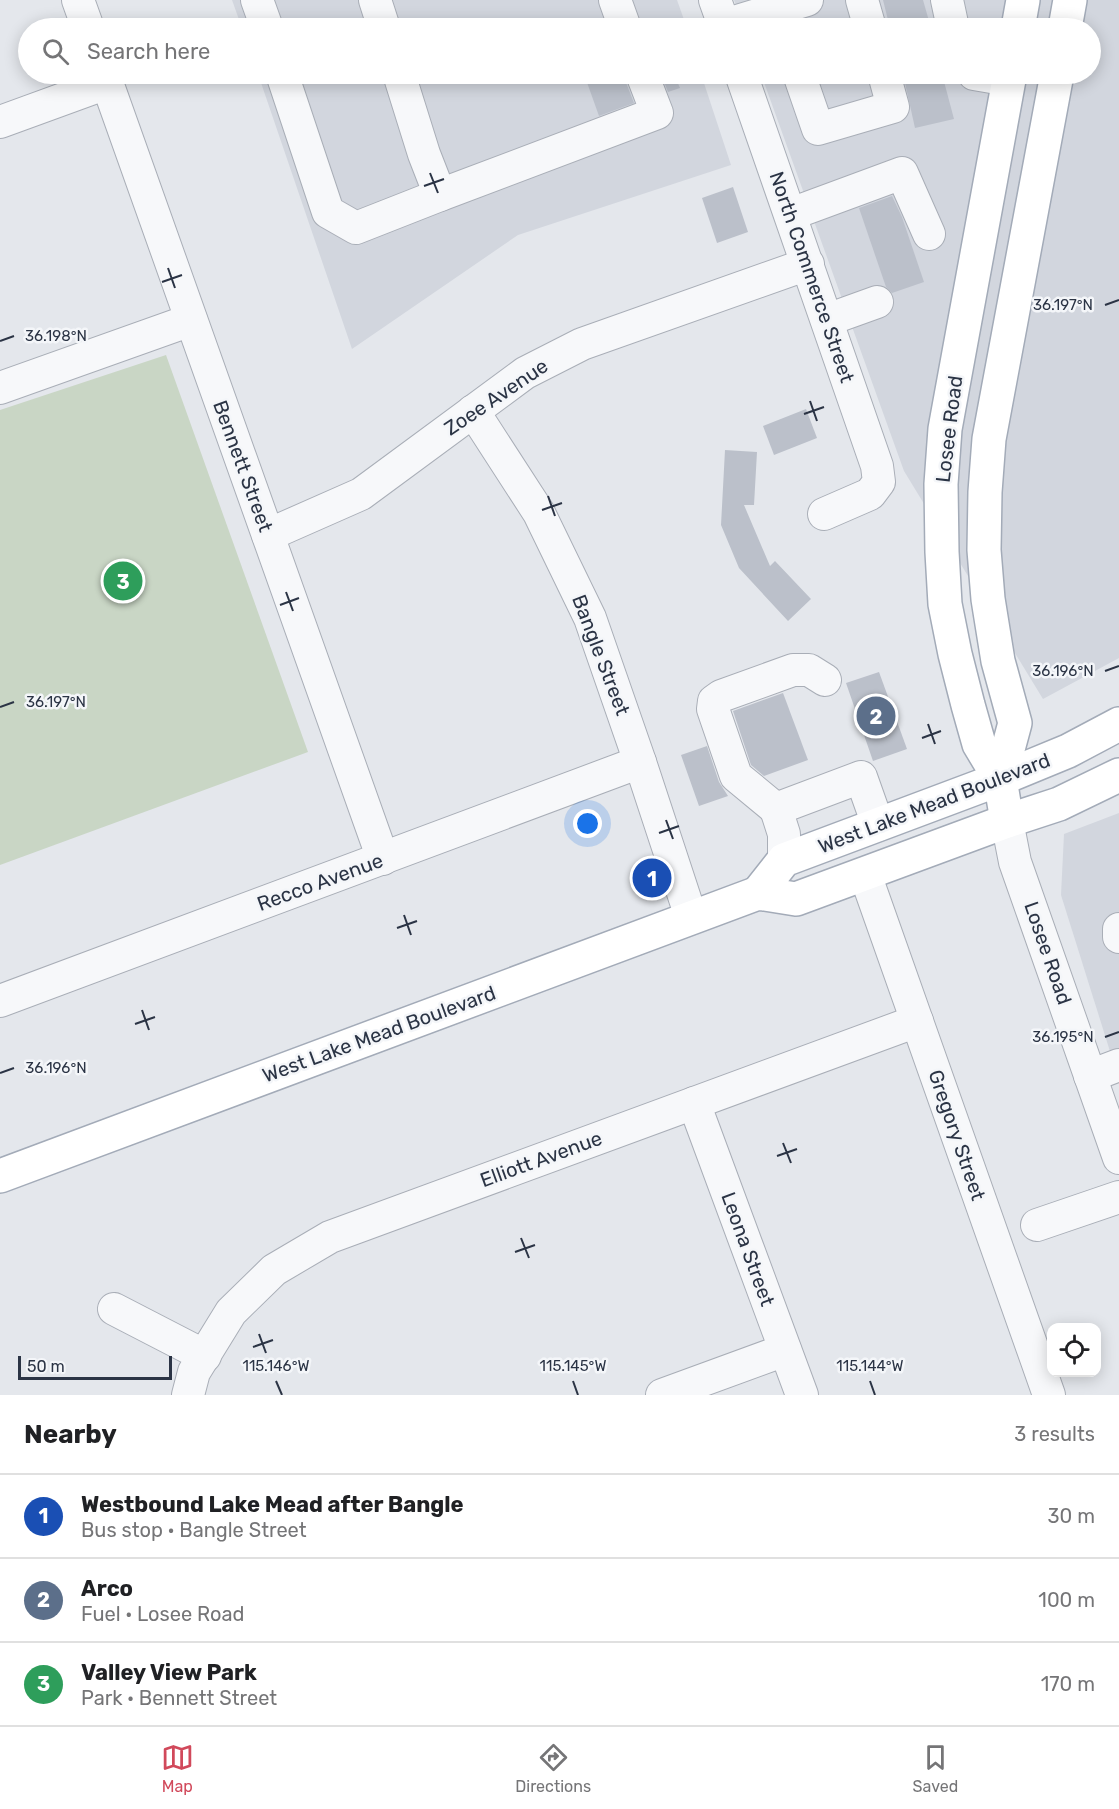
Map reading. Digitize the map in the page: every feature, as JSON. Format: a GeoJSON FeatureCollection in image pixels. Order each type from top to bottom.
{"type":"FeatureCollection","features":[{"type":"Feature","properties":{"kind":"main road"},"geometry":{"type":"LineString","coordinates":[[1020,18],[1023,0]]}},
{"type":"Feature","properties":{"kind":"main road"},"geometry":{"type":"LineString","coordinates":[[1067,18],[1071,0]]}},
{"type":"Feature","properties":{"kind":"main road","name":"Losee Road"},"geometry":{"type":"LineString","coordinates":[[1007,821],[999,779],[979,744],[955,654],[945,604],[941,484],[945,429],[1008,84]]}},
{"type":"Feature","properties":{"kind":"main road","name":"Losee Road"},"geometry":{"type":"LineString","coordinates":[[999,779],[1015,723],[998,661],[988,599],[984,550],[989,439],[1055,84]]}},
{"type":"Feature","properties":{"kind":"main road","name":"West Lake Mead Boulevard"},"geometry":{"type":"LineString","coordinates":[[784,860],[1068,751],[1119,724]]}},
{"type":"Feature","properties":{"kind":"main road","name":"West Lake Mead Boulevard"},"geometry":{"type":"LineString","coordinates":[[0,1176],[691,917],[758,893],[796,899],[1059,804],[1119,775]]}},
{"type":"Feature","properties":{"kind":"main road"},"geometry":{"type":"LineString","coordinates":[[758,893],[784,860]]}},
{"type":"Feature","properties":{"kind":"street"},"geometry":{"type":"LineString","coordinates":[[78,0],[84,18]]}},
{"type":"Feature","properties":{"kind":"street"},"geometry":{"type":"LineString","coordinates":[[257,0],[263,18]]}},
{"type":"Feature","properties":{"kind":"street"},"geometry":{"type":"LineString","coordinates":[[375,0],[381,18]]}},
{"type":"Feature","properties":{"kind":"street"},"geometry":{"type":"LineString","coordinates":[[615,0],[621,18]]}},
{"type":"Feature","properties":{"kind":"street"},"geometry":{"type":"LineString","coordinates":[[781,18],[807,0]]}},
{"type":"Feature","properties":{"kind":"street"},"geometry":{"type":"LineString","coordinates":[[862,0],[867,18]]}},
{"type":"Feature","properties":{"kind":"street"},"geometry":{"type":"LineString","coordinates":[[947,0],[951,18]]}},
{"type":"Feature","properties":{"kind":"street"},"geometry":{"type":"LineString","coordinates":[[967,18],[970,0]]}},
{"type":"Feature","properties":{"kind":"street"},"geometry":{"type":"LineString","coordinates":[[0,122],[91,84]]}},
{"type":"Feature","properties":{"kind":"street","name":"Bennett Street"},"geometry":{"type":"LineString","coordinates":[[107,84],[383,859]]}},
{"type":"Feature","properties":{"kind":"street"},"geometry":{"type":"LineString","coordinates":[[285,84],[328,212],[356,228],[657,113],[646,84]]}},
{"type":"Feature","properties":{"kind":"street"},"geometry":{"type":"LineString","coordinates":[[402,84],[424,154],[440,195]]}},
{"type":"Feature","properties":{"kind":"street","name":"North Commerce Street"},"geometry":{"type":"LineString","coordinates":[[744,84],[878,466],[879,482],[870,494],[824,514]]}},
{"type":"Feature","properties":{"kind":"street"},"geometry":{"type":"LineString","coordinates":[[802,84],[818,129],[893,107],[887,84]]}},
{"type":"Feature","properties":{"kind":"street"},"geometry":{"type":"LineString","coordinates":[[790,214],[902,173],[929,234]]}},
{"type":"Feature","properties":{"kind":"street","name":"Zoee Avenue"},"geometry":{"type":"LineString","coordinates":[[268,535],[361,494],[525,373],[582,344],[808,264]]}},
{"type":"Feature","properties":{"kind":"street"},"geometry":{"type":"LineString","coordinates":[[827,320],[877,302]]}},
{"type":"Feature","properties":{"kind":"street"},"geometry":{"type":"LineString","coordinates":[[0,388],[191,320]]}},
{"type":"Feature","properties":{"kind":"street","name":"Bangle Street"},"geometry":{"type":"LineString","coordinates":[[473,411],[539,513],[590,618],[691,917]]}},
{"type":"Feature","properties":{"kind":"street"},"geometry":{"type":"LineString","coordinates":[[784,860],[784,834],[776,809],[736,776],[713,709],[714,701],[721,696],[793,670],[809,670],[825,680]]}},
{"type":"Feature","properties":{"kind":"street","name":"Recco Avenue"},"geometry":{"type":"LineString","coordinates":[[0,1001],[640,762]]}},
{"type":"Feature","properties":{"kind":"street"},"geometry":{"type":"LineString","coordinates":[[776,809],[861,777],[878,825]]}},
{"type":"Feature","properties":{"kind":"street","name":"Losee Road"},"geometry":{"type":"LineString","coordinates":[[1007,821],[1015,862],[1119,1158]]}},
{"type":"Feature","properties":{"kind":"street","name":"Gregory Street"},"geometry":{"type":"LineString","coordinates":[[865,874],[1049,1395]]}},
{"type":"Feature","properties":{"kind":"street"},"geometry":{"type":"LineString","coordinates":[[1119,928],[1119,937]]}},
{"type":"Feature","properties":{"kind":"street","name":"Elliott Avenue"},"geometry":{"type":"LineString","coordinates":[[188,1395],[194,1372],[231,1312],[274,1270],[330,1237],[917,1021]]}},
{"type":"Feature","properties":{"kind":"street"},"geometry":{"type":"LineString","coordinates":[[1090,1076],[1119,1065]]}},
{"type":"Feature","properties":{"kind":"street","name":"Leona Street"},"geometry":{"type":"LineString","coordinates":[[694,1103],[802,1395]]}},
{"type":"Feature","properties":{"kind":"street"},"geometry":{"type":"LineString","coordinates":[[1037,1226],[1119,1197]]}},
{"type":"Feature","properties":{"kind":"street"},"geometry":{"type":"LineString","coordinates":[[114,1309],[205,1356]]}},
{"type":"Feature","properties":{"kind":"street"},"geometry":{"type":"LineString","coordinates":[[662,1395],[785,1350]]}},
{"type":"Feature","properties":{"kind":"shaded area"},"geometry":{"type":"Polygon","coordinates":[[[232,0],[677,0],[683,18],[238,18],[232,0]]]}},
{"type":"Feature","properties":{"kind":"shaded area"},"geometry":{"type":"Polygon","coordinates":[[[734,0],[1119,0],[1119,658],[1043,699],[904,471],[765,84],[1101,84],[1101,18],[741,18],[734,0]]]}},
{"type":"Feature","properties":{"kind":"shaded area"},"geometry":{"type":"Polygon","coordinates":[[[261,84],[704,84],[731,165],[518,235],[352,349],[261,84]]]}},
{"type":"Feature","properties":{"kind":"shaded area"},"geometry":{"type":"Polygon","coordinates":[[[1119,813],[1119,1080],[1061,895],[1064,834],[1119,813]]]}},
{"type":"Feature","properties":{"kind":"green space"},"geometry":{"type":"Polygon","coordinates":[[[166,355],[308,752],[0,865],[0,410],[166,355]]]}},
{"type":"Feature","properties":{"kind":"building"},"geometry":{"type":"Polygon","coordinates":[[[883,0],[923,0],[928,18],[888,18],[883,0]]]}},
{"type":"Feature","properties":{"kind":"building"},"geometry":{"type":"Polygon","coordinates":[[[588,84],[627,84],[634,103],[599,116],[588,84]]]}},
{"type":"Feature","properties":{"kind":"building"},"geometry":{"type":"Polygon","coordinates":[[[665,84],[678,84],[680,88],[668,92],[665,84]]]}},
{"type":"Feature","properties":{"kind":"building"},"geometry":{"type":"Polygon","coordinates":[[[905,84],[945,84],[954,119],[915,128],[905,84]]]}},
{"type":"Feature","properties":{"kind":"building"},"geometry":{"type":"Polygon","coordinates":[[[733,187],[748,232],[717,243],[702,198],[733,187]]]}},
{"type":"Feature","properties":{"kind":"building"},"geometry":{"type":"Polygon","coordinates":[[[892,196],[902,217],[924,282],[892,293],[886,287],[859,208],[892,196]]]}},
{"type":"Feature","properties":{"kind":"building"},"geometry":{"type":"Polygon","coordinates":[[[806,409],[817,438],[774,455],[763,426],[806,409]]]}},
{"type":"Feature","properties":{"kind":"building"},"geometry":{"type":"Polygon","coordinates":[[[725,450],[757,452],[754,505],[744,505],[770,566],[775,561],[811,599],[788,621],[739,568],[721,525],[725,450]]]}},
{"type":"Feature","properties":{"kind":"building"},"geometry":{"type":"Polygon","coordinates":[[[879,672],[907,749],[873,761],[846,683],[879,672]]]}},
{"type":"Feature","properties":{"kind":"building"},"geometry":{"type":"Polygon","coordinates":[[[783,693],[808,760],[764,776],[751,765],[733,711],[783,693]]]}},
{"type":"Feature","properties":{"kind":"building"},"geometry":{"type":"Polygon","coordinates":[[[707,746],[719,782],[728,796],[699,806],[681,755],[707,746]]]}},
{"type":"Feature","properties":{"kind":"place","name":"Valley View Park"},"geometry":{"type":"Point","coordinates":[123,581]}},
{"type":"Feature","properties":{"kind":"place","name":"Arco"},"geometry":{"type":"Point","coordinates":[876,716]}},
{"type":"Feature","properties":{"kind":"place","name":"Westbound Lake Mead after Bangle"},"geometry":{"type":"Point","coordinates":[652,878]}}]}
